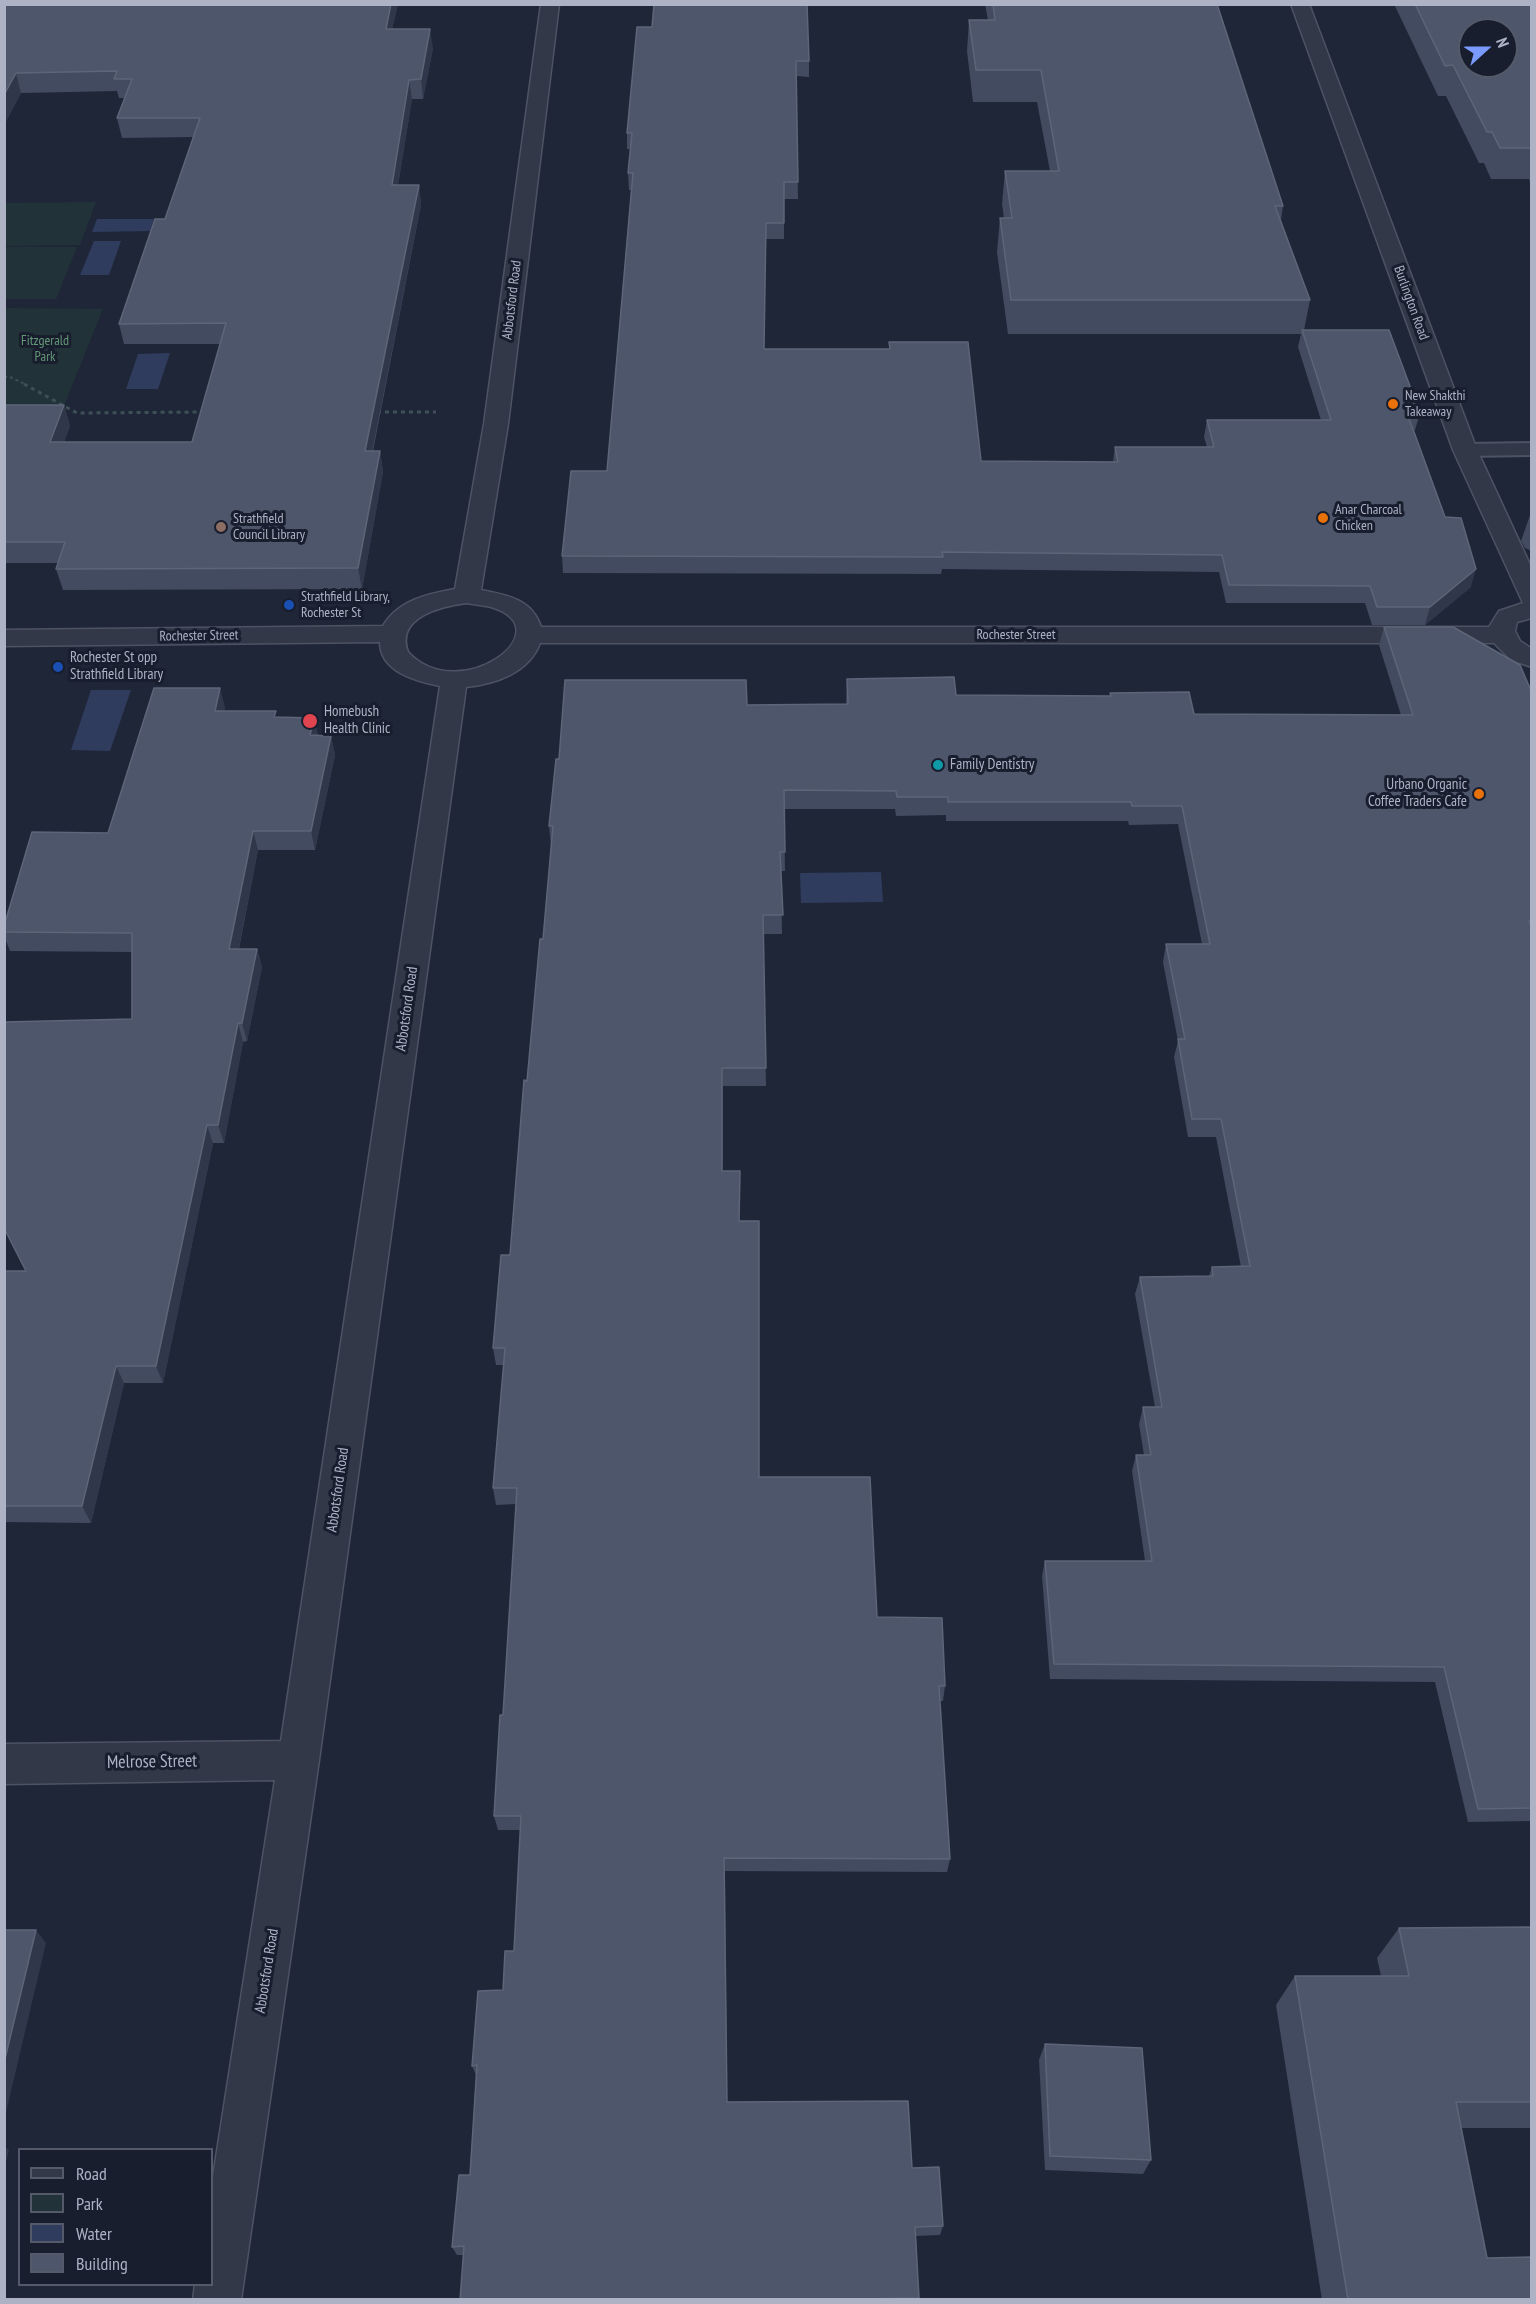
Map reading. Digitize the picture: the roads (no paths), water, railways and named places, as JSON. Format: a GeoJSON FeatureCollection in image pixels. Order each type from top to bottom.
{"type":"FeatureCollection","features":[{"type":"Feature","properties":{"kind":"street","name":"Abbotsford Road"},"geometry":{"type":"LineString","coordinates":[[467,595],[496,424],[550,4]]}},
{"type":"Feature","properties":{"kind":"street","name":"Burlington Road"},"geometry":{"type":"LineString","coordinates":[[1300,4],[1465,450],[1532,598]]}},
{"type":"Feature","properties":{"kind":"street"},"geometry":{"type":"LineString","coordinates":[[467,595],[487,596],[505,602],[520,611],[529,622],[531,636],[527,649],[516,662],[498,672],[477,678],[454,680],[432,678],[413,671],[400,660],[393,648],[394,634],[400,622],[412,610],[446,597],[467,595]]}},
{"type":"Feature","properties":{"kind":"street"},"geometry":{"type":"LineString","coordinates":[[1530,660],[1514,651],[1501,635],[1501,626],[1505,619],[1514,613],[1532,610]]}},
{"type":"Feature","properties":{"kind":"street","name":"Rochester Street"},"geometry":{"type":"LineString","coordinates":[[4,638],[394,634]]}},
{"type":"Feature","properties":{"kind":"street","name":"Rochester Street"},"geometry":{"type":"LineString","coordinates":[[531,636],[1501,635]]}},
{"type":"Feature","properties":{"kind":"street","name":"Abbotsford Road"},"geometry":{"type":"LineString","coordinates":[[217,2300],[299,1760],[454,680]]}},
{"type":"Feature","properties":{"kind":"street","name":"Melrose Street"},"geometry":{"type":"LineString","coordinates":[[4,1764],[299,1760]]}},
{"type":"Feature","properties":{"kind":"lane"},"geometry":{"type":"LineString","coordinates":[[1465,450],[1532,449]]}},
{"type":"Feature","properties":{"kind":"water"},"geometry":{"type":"Polygon","coordinates":[[[97,219],[154,219],[150,231],[92,232],[97,219]]]}},
{"type":"Feature","properties":{"kind":"water"},"geometry":{"type":"Polygon","coordinates":[[[94,241],[121,241],[109,275],[80,275],[94,241]]]}},
{"type":"Feature","properties":{"kind":"water"},"geometry":{"type":"Polygon","coordinates":[[[170,353],[158,389],[126,389],[138,354],[170,353]]]}},
{"type":"Feature","properties":{"kind":"water"},"geometry":{"type":"Polygon","coordinates":[[[91,690],[131,690],[110,751],[71,750],[91,690]]]}},
{"type":"Feature","properties":{"kind":"water"},"geometry":{"type":"Polygon","coordinates":[[[881,872],[883,902],[801,903],[800,873],[881,872]]]}},
{"type":"Feature","properties":{"kind":"place","name":"New Shakthi Takeaway"},"geometry":{"type":"Point","coordinates":[1393,404]}},
{"type":"Feature","properties":{"kind":"place","name":"Anar Charcoal Chicken"},"geometry":{"type":"Point","coordinates":[1323,518]}},
{"type":"Feature","properties":{"kind":"place","name":"Strathfield Council Library"},"geometry":{"type":"Point","coordinates":[221,527]}},
{"type":"Feature","properties":{"kind":"place","name":"Strathfield Library, Rochester St"},"geometry":{"type":"Point","coordinates":[289,605]}},
{"type":"Feature","properties":{"kind":"place","name":"Rochester St opp Strathfield Library"},"geometry":{"type":"Point","coordinates":[58,667]}},
{"type":"Feature","properties":{"kind":"place","name":"Homebush Health Clinic"},"geometry":{"type":"Point","coordinates":[310,721]}},
{"type":"Feature","properties":{"kind":"place","name":"Family Dentistry"},"geometry":{"type":"Point","coordinates":[938,765]}},
{"type":"Feature","properties":{"kind":"place","name":"Urbano Organic Coffee Traders Cafe"},"geometry":{"type":"Point","coordinates":[1479,794]}},
{"type":"Feature","properties":{"kind":"park label","name":"Fitzgerald Park"},"geometry":{"type":"Point","coordinates":[45,350]}}]}
